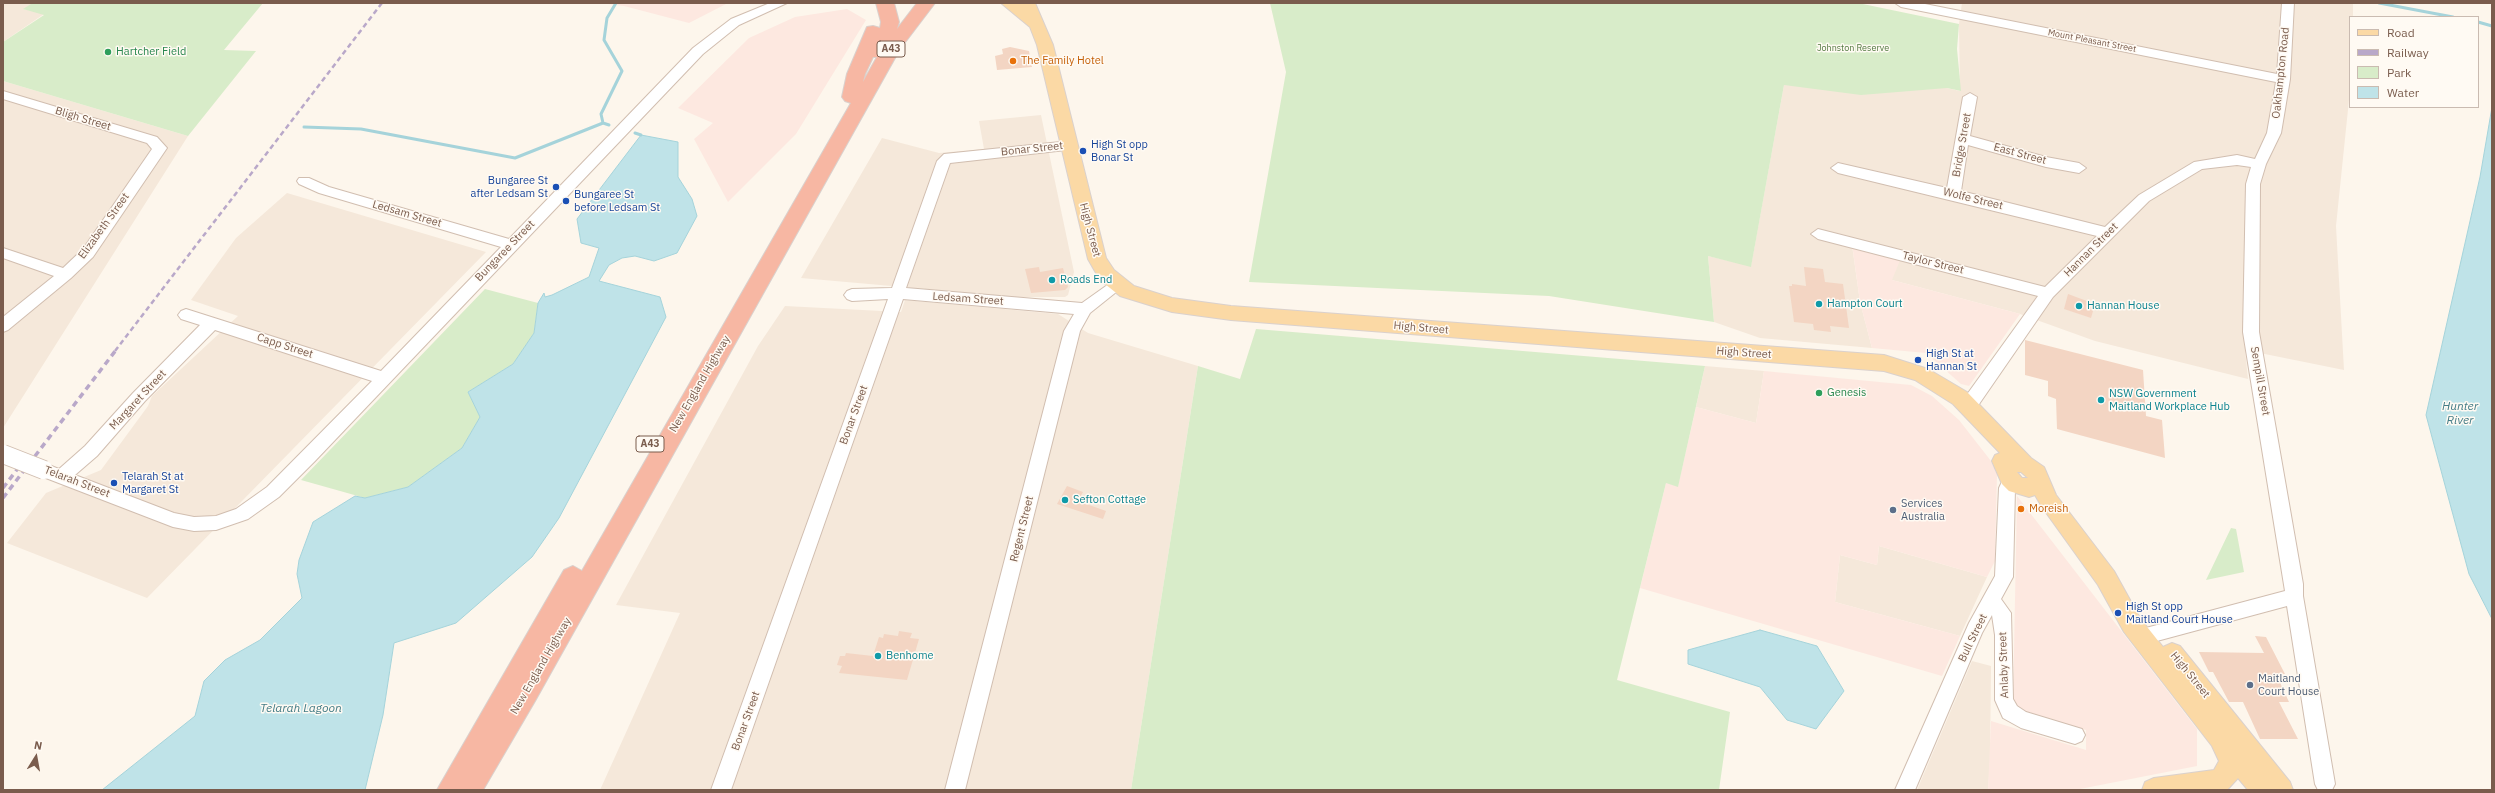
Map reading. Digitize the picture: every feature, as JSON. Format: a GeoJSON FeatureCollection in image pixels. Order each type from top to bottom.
{"type":"FeatureCollection","features":[{"type":"Feature","properties":{"kind":"highway"},"geometry":{"type":"LineString","coordinates":[[851,97],[856,74],[867,52],[874,24],[873,6],[870,3]]}},
{"type":"Feature","properties":{"kind":"highway","name":"New England Highway"},"geometry":{"type":"LineString","coordinates":[[450,790],[887,33],[890,22],[885,3]]}},
{"type":"Feature","properties":{"kind":"highway","name":"New England Highway"},"geometry":{"type":"LineString","coordinates":[[468,790],[526,693],[892,47],[926,3]]}},
{"type":"Feature","properties":{"kind":"main road","name":"High Street"},"geometry":{"type":"LineString","coordinates":[[1009,3],[1035,24]]}},
{"type":"Feature","properties":{"kind":"main road","name":"High Street"},"geometry":{"type":"LineString","coordinates":[[1027,3],[1045,45],[1097,259],[1107,275],[1118,285],[1149,300],[1196,309],[1231,313],[1707,351],[1884,362],[1926,377],[1969,405],[1986,424],[2020,477],[2062,521],[2096,564],[2126,615],[2149,635],[2281,790]]}},
{"type":"Feature","properties":{"kind":"main road","name":"High Street"},"geometry":{"type":"LineString","coordinates":[[2149,635],[2210,724],[2264,790]]}},
{"type":"Feature","properties":{"kind":"main road"},"geometry":{"type":"LineString","coordinates":[[2154,790],[2172,786],[2212,783],[2220,781],[2227,774],[2231,768],[2228,752],[2210,724]]}},
{"type":"Feature","properties":{"kind":"street","name":"Bungaree Street"},"geometry":{"type":"LineString","coordinates":[[242,514],[273,492],[698,52],[735,22],[781,3]]}},
{"type":"Feature","properties":{"kind":"street","name":"Mount Pleasant Street"},"geometry":{"type":"LineString","coordinates":[[1901,3],[2283,79]]}},
{"type":"Feature","properties":{"kind":"street","name":"Oakhampton Road"},"geometry":{"type":"LineString","coordinates":[[2259,164],[2274,133],[2283,79],[2288,3]]}},
{"type":"Feature","properties":{"kind":"street","name":"Bligh Street"},"geometry":{"type":"LineString","coordinates":[[3,95],[152,140],[160,148]]}},
{"type":"Feature","properties":{"kind":"street","name":"Bridge Street"},"geometry":{"type":"LineString","coordinates":[[1953,194],[1970,97]]}},
{"type":"Feature","properties":{"kind":"street","name":"East Street"},"geometry":{"type":"LineString","coordinates":[[1963,139],[2046,162],[2079,168]]}},
{"type":"Feature","properties":{"kind":"street","name":"Bonar Street"},"geometry":{"type":"LineString","coordinates":[[721,790],[944,161],[949,158],[1070,146]]}},
{"type":"Feature","properties":{"kind":"street","name":"Elizabeth Street"},"geometry":{"type":"LineString","coordinates":[[3,326],[66,274],[88,253],[160,148]]}},
{"type":"Feature","properties":{"kind":"street","name":"Hannan Street"},"geometry":{"type":"LineString","coordinates":[[1969,405],[2048,293],[2144,198],[2199,165],[2237,160],[2259,164]]}},
{"type":"Feature","properties":{"kind":"street","name":"Sempill Street"},"geometry":{"type":"LineString","coordinates":[[2259,164],[2253,184],[2251,332],[2294,584],[2294,596],[2325,784]]}},
{"type":"Feature","properties":{"kind":"street","name":"Wolfe Street"},"geometry":{"type":"LineString","coordinates":[[1838,168],[1953,194],[2107,233]]}},
{"type":"Feature","properties":{"kind":"street","name":"Ledsam Street"},"geometry":{"type":"LineString","coordinates":[[304,181],[324,190],[511,245]]}},
{"type":"Feature","properties":{"kind":"street","name":"Taylor Street"},"geometry":{"type":"LineString","coordinates":[[1818,234],[2048,293]]}},
{"type":"Feature","properties":{"kind":"street"},"geometry":{"type":"LineString","coordinates":[[3,253],[66,274]]}},
{"type":"Feature","properties":{"kind":"street","name":"Regent Street"},"geometry":{"type":"LineString","coordinates":[[955,790],[1072,331],[1085,309],[1118,285]]}},
{"type":"Feature","properties":{"kind":"street","name":"Ledsam Street"},"geometry":{"type":"LineString","coordinates":[[852,295],[897,294],[1085,309]]}},
{"type":"Feature","properties":{"kind":"street","name":"Capp Street"},"geometry":{"type":"LineString","coordinates":[[186,315],[383,378]]}},
{"type":"Feature","properties":{"kind":"street","name":"Margaret Street"},"geometry":{"type":"LineString","coordinates":[[62,476],[91,451],[139,397],[212,323]]}},
{"type":"Feature","properties":{"kind":"street","name":"Telarah Street"},"geometry":{"type":"LineString","coordinates":[[3,454],[173,520],[194,524],[216,523],[242,514]]}},
{"type":"Feature","properties":{"kind":"street","name":"Bull Street"},"geometry":{"type":"LineString","coordinates":[[1906,790],[1975,629],[2004,577],[2008,488],[2020,477]]}},
{"type":"Feature","properties":{"kind":"street"},"geometry":{"type":"LineString","coordinates":[[2149,635],[2294,596]]}},
{"type":"Feature","properties":{"kind":"street","name":"Anlaby Street"},"geometry":{"type":"LineString","coordinates":[[1991,600],[2002,613],[2004,635],[2004,700],[2010,712],[2021,719],[2075,735]]}},
{"type":"Feature","properties":{"kind":"shaded area"},"geometry":{"type":"Polygon","coordinates":[[[3,3],[32,4],[24,9],[44,14],[3,42],[3,3]]]}},
{"type":"Feature","properties":{"kind":"shaded area"},"geometry":{"type":"Polygon","coordinates":[[[600,3],[728,3],[689,23],[624,6],[600,3]]]}},
{"type":"Feature","properties":{"kind":"shaded area"},"geometry":{"type":"Polygon","coordinates":[[[1962,3],[2353,3],[2353,16],[2349,16],[2349,100],[2336,226],[2344,370],[2245,350],[2248,379],[2095,341],[2020,314],[1892,280],[1852,245],[1860,302],[1872,348],[1760,338],[1714,322],[1708,256],[1751,266],[1784,85],[1947,88],[1960,91],[1959,24],[1962,3]]]}},
{"type":"Feature","properties":{"kind":"shaded area"},"geometry":{"type":"Polygon","coordinates":[[[847,9],[866,20],[796,134],[728,202],[694,139],[713,123],[678,108],[749,38],[795,17],[847,9]]]}},
{"type":"Feature","properties":{"kind":"shaded area"},"geometry":{"type":"Polygon","coordinates":[[[3,81],[188,136],[3,428],[3,81]]]}},
{"type":"Feature","properties":{"kind":"shaded area"},"geometry":{"type":"Polygon","coordinates":[[[1041,115],[1074,272],[1068,295],[1065,297],[1016,297],[801,278],[882,138],[939,153],[984,149],[979,121],[1041,115]]]}},
{"type":"Feature","properties":{"kind":"shaded area"},"geometry":{"type":"Polygon","coordinates":[[[287,193],[486,252],[147,598],[7,543],[46,493],[101,470],[148,406],[152,396],[238,316],[191,300],[236,238],[287,193]]]}},
{"type":"Feature","properties":{"kind":"shaded area"},"geometry":{"type":"Polygon","coordinates":[[[1852,244],[1901,258],[1892,280],[2020,314],[1969,386],[1961,384],[1926,353],[1872,348],[1860,302],[1852,244]]]}},
{"type":"Feature","properties":{"kind":"shaded area"},"geometry":{"type":"Polygon","coordinates":[[[905,300],[1058,314],[1088,333],[1198,366],[1131,790],[600,790],[680,613],[616,605],[758,346],[785,306],[901,312],[905,300]]]}},
{"type":"Feature","properties":{"kind":"shaded area"},"geometry":{"type":"Polygon","coordinates":[[[1705,366],[1764,371],[1756,423],[1696,407],[1705,366]]]}},
{"type":"Feature","properties":{"kind":"shaded area"},"geometry":{"type":"Polygon","coordinates":[[[1764,371],[1911,385],[1932,396],[1959,420],[1991,461],[1997,474],[1995,561],[1987,577],[1879,546],[1877,565],[1840,555],[1835,602],[1960,636],[1942,676],[1640,588],[1666,483],[1678,486],[1696,407],[1756,423],[1764,371]]]}},
{"type":"Feature","properties":{"kind":"shaded area"},"geometry":{"type":"Polygon","coordinates":[[[2017,496],[2197,729],[2197,766],[2075,790],[1988,790],[1991,721],[2086,750],[2086,730],[2018,709],[2013,703],[2017,496]]]}},
{"type":"Feature","properties":{"kind":"shaded area"},"geometry":{"type":"Polygon","coordinates":[[[1879,546],[1987,577],[1960,636],[1835,602],[1840,555],[1877,565],[1879,546]]]}},
{"type":"Feature","properties":{"kind":"shaded area"},"geometry":{"type":"Polygon","coordinates":[[[1972,661],[1991,666],[1990,761],[1988,790],[1917,790],[1972,661]]]}},
{"type":"Feature","properties":{"kind":"green space"},"geometry":{"type":"Polygon","coordinates":[[[30,3],[263,3],[224,50],[256,51],[188,136],[3,81],[3,42],[44,15],[23,9],[31,4],[30,3]]]}},
{"type":"Feature","properties":{"kind":"green space","name":"Johnston Reserve"},"geometry":{"type":"Polygon","coordinates":[[[1270,3],[1858,3],[1959,24],[1957,49],[1961,91],[1947,88],[1861,95],[1784,85],[1751,267],[1708,256],[1714,322],[1549,296],[1249,282],[1286,72],[1270,3]]]}},
{"type":"Feature","properties":{"kind":"green space"},"geometry":{"type":"Polygon","coordinates":[[[485,289],[538,303],[534,333],[513,364],[468,392],[480,417],[462,448],[408,487],[365,498],[301,480],[485,289]]]}},
{"type":"Feature","properties":{"kind":"green space"},"geometry":{"type":"Polygon","coordinates":[[[1256,329],[1705,366],[1678,487],[1666,483],[1617,680],[1730,712],[1719,790],[1131,790],[1198,366],[1240,379],[1256,329]]]}},
{"type":"Feature","properties":{"kind":"green space"},"geometry":{"type":"Polygon","coordinates":[[[2231,528],[2236,529],[2244,572],[2206,580],[2231,528]]]}},
{"type":"Feature","properties":{"kind":"water","name":"Hunter River"},"geometry":{"type":"Polygon","coordinates":[[[2492,107],[2492,619],[2469,574],[2426,415],[2480,177],[2492,107]]]}},
{"type":"Feature","properties":{"kind":"water","name":"Telarah Lagoon"},"geometry":{"type":"Polygon","coordinates":[[[641,135],[678,142],[678,177],[692,199],[697,216],[677,253],[654,261],[635,256],[622,258],[609,265],[599,281],[660,297],[666,317],[559,518],[532,557],[456,623],[394,643],[383,715],[365,790],[102,790],[195,716],[204,681],[225,660],[260,640],[302,598],[297,574],[299,560],[313,522],[355,496],[365,498],[408,487],[462,448],[480,417],[468,392],[513,364],[534,333],[538,303],[544,293],[545,297],[552,295],[589,277],[599,248],[581,243],[577,219],[641,135]]]}},
{"type":"Feature","properties":{"kind":"water"},"geometry":{"type":"Polygon","coordinates":[[[1760,630],[1817,646],[1844,691],[1816,729],[1787,720],[1760,687],[1688,664],[1688,650],[1760,630]]]}},
{"type":"Feature","properties":{"kind":"building","name":"The Family Hotel"},"geometry":{"type":"Polygon","coordinates":[[[1010,47],[1029,51],[1032,67],[997,70],[995,56],[1003,54],[1002,49],[1010,47]]]}},
{"type":"Feature","properties":{"kind":"building","name":"Roads End"},"geometry":{"type":"Polygon","coordinates":[[[1039,267],[1040,272],[1063,268],[1068,287],[1065,290],[1031,293],[1025,269],[1039,267]]]}},
{"type":"Feature","properties":{"kind":"building","name":"Hampton Court"},"geometry":{"type":"Polygon","coordinates":[[[1804,267],[1823,269],[1825,282],[1843,284],[1849,328],[1830,326],[1831,332],[1814,330],[1813,324],[1794,322],[1789,286],[1792,286],[1792,284],[1806,286],[1804,267]]]}},
{"type":"Feature","properties":{"kind":"building","name":"Hannan House"},"geometry":{"type":"Polygon","coordinates":[[[2068,294],[2095,304],[2091,318],[2064,309],[2068,294]]]}},
{"type":"Feature","properties":{"kind":"building","name":"NSW Government Maitland Workplace Hub"},"geometry":{"type":"Polygon","coordinates":[[[2025,340],[2143,370],[2146,416],[2162,420],[2165,458],[2057,429],[2056,399],[2048,396],[2048,381],[2025,375],[2025,340]]]}},
{"type":"Feature","properties":{"kind":"building","name":"Sefton Cottage"},"geometry":{"type":"Polygon","coordinates":[[[1067,486],[1083,492],[1078,501],[1106,511],[1103,519],[1057,504],[1067,486]]]}},
{"type":"Feature","properties":{"kind":"building","name":"Benhome"},"geometry":{"type":"Polygon","coordinates":[[[899,631],[912,633],[910,638],[919,639],[907,680],[839,673],[842,666],[837,665],[840,656],[845,656],[846,653],[873,656],[879,637],[883,638],[884,634],[898,636],[899,631]]]}},
{"type":"Feature","properties":{"kind":"building","name":"Maitland Court House"},"geometry":{"type":"Polygon","coordinates":[[[2255,636],[2266,637],[2285,674],[2276,674],[2289,702],[2279,702],[2298,739],[2260,739],[2243,702],[2229,702],[2213,672],[2209,672],[2199,652],[2264,653],[2255,636]]]}},
{"type":"Feature","properties":{"kind":"waterway"},"geometry":{"type":"LineString","coordinates":[[603,123],[601,114],[622,71],[604,40],[607,18],[616,3]]}},
{"type":"Feature","properties":{"kind":"waterway"},"geometry":{"type":"LineString","coordinates":[[2379,3],[2448,16]]}},
{"type":"Feature","properties":{"kind":"waterway"},"geometry":{"type":"LineString","coordinates":[[2479,22],[2492,26]]}},
{"type":"Feature","properties":{"kind":"waterway"},"geometry":{"type":"LineString","coordinates":[[304,127],[361,129],[515,158],[603,123]]}},
{"type":"Feature","properties":{"kind":"waterway"},"geometry":{"type":"LineString","coordinates":[[603,123],[609,125]]}},
{"type":"Feature","properties":{"kind":"waterway"},"geometry":{"type":"LineString","coordinates":[[635,133],[641,135]]}},
{"type":"Feature","properties":{"kind":"railway"},"geometry":{"type":"LineString","coordinates":[[115,351],[382,3]]}},
{"type":"Feature","properties":{"kind":"railway"},"geometry":{"type":"LineString","coordinates":[[3,498],[116,350]]}},
{"type":"Feature","properties":{"kind":"railway"},"geometry":{"type":"LineString","coordinates":[[3,488],[25,459]]}},
{"type":"Feature","properties":{"kind":"place","name":"Hartcher Field"},"geometry":{"type":"Point","coordinates":[108,52]}},
{"type":"Feature","properties":{"kind":"place","name":"The Family Hotel"},"geometry":{"type":"Point","coordinates":[1013,61]}},
{"type":"Feature","properties":{"kind":"place","name":"High St opp Bonar St"},"geometry":{"type":"Point","coordinates":[1083,151]}},
{"type":"Feature","properties":{"kind":"place","name":"Bungaree St after Ledsam St"},"geometry":{"type":"Point","coordinates":[556,187]}},
{"type":"Feature","properties":{"kind":"place","name":"Bungaree St before Ledsam St"},"geometry":{"type":"Point","coordinates":[566,201]}},
{"type":"Feature","properties":{"kind":"place","name":"Roads End"},"geometry":{"type":"Point","coordinates":[1052,280]}},
{"type":"Feature","properties":{"kind":"place","name":"Hampton Court"},"geometry":{"type":"Point","coordinates":[1819,304]}},
{"type":"Feature","properties":{"kind":"place","name":"Hannan House"},"geometry":{"type":"Point","coordinates":[2079,306]}},
{"type":"Feature","properties":{"kind":"place","name":"High St at Hannan St"},"geometry":{"type":"Point","coordinates":[1918,360]}},
{"type":"Feature","properties":{"kind":"place","name":"Genesis"},"geometry":{"type":"Point","coordinates":[1819,393]}},
{"type":"Feature","properties":{"kind":"place","name":"NSW Government Maitland Workplace Hub"},"geometry":{"type":"Point","coordinates":[2101,400]}},
{"type":"Feature","properties":{"kind":"place","name":"Telarah St at Margaret St"},"geometry":{"type":"Point","coordinates":[114,483]}},
{"type":"Feature","properties":{"kind":"place","name":"Sefton Cottage"},"geometry":{"type":"Point","coordinates":[1065,500]}},
{"type":"Feature","properties":{"kind":"place","name":"Moreish"},"geometry":{"type":"Point","coordinates":[2021,509]}},
{"type":"Feature","properties":{"kind":"place","name":"Services Australia"},"geometry":{"type":"Point","coordinates":[1893,510]}},
{"type":"Feature","properties":{"kind":"place","name":"High St opp Maitland Court House"},"geometry":{"type":"Point","coordinates":[2118,613]}},
{"type":"Feature","properties":{"kind":"place","name":"Benhome"},"geometry":{"type":"Point","coordinates":[878,656]}},
{"type":"Feature","properties":{"kind":"place","name":"Maitland Court House"},"geometry":{"type":"Point","coordinates":[2250,685]}}]}
